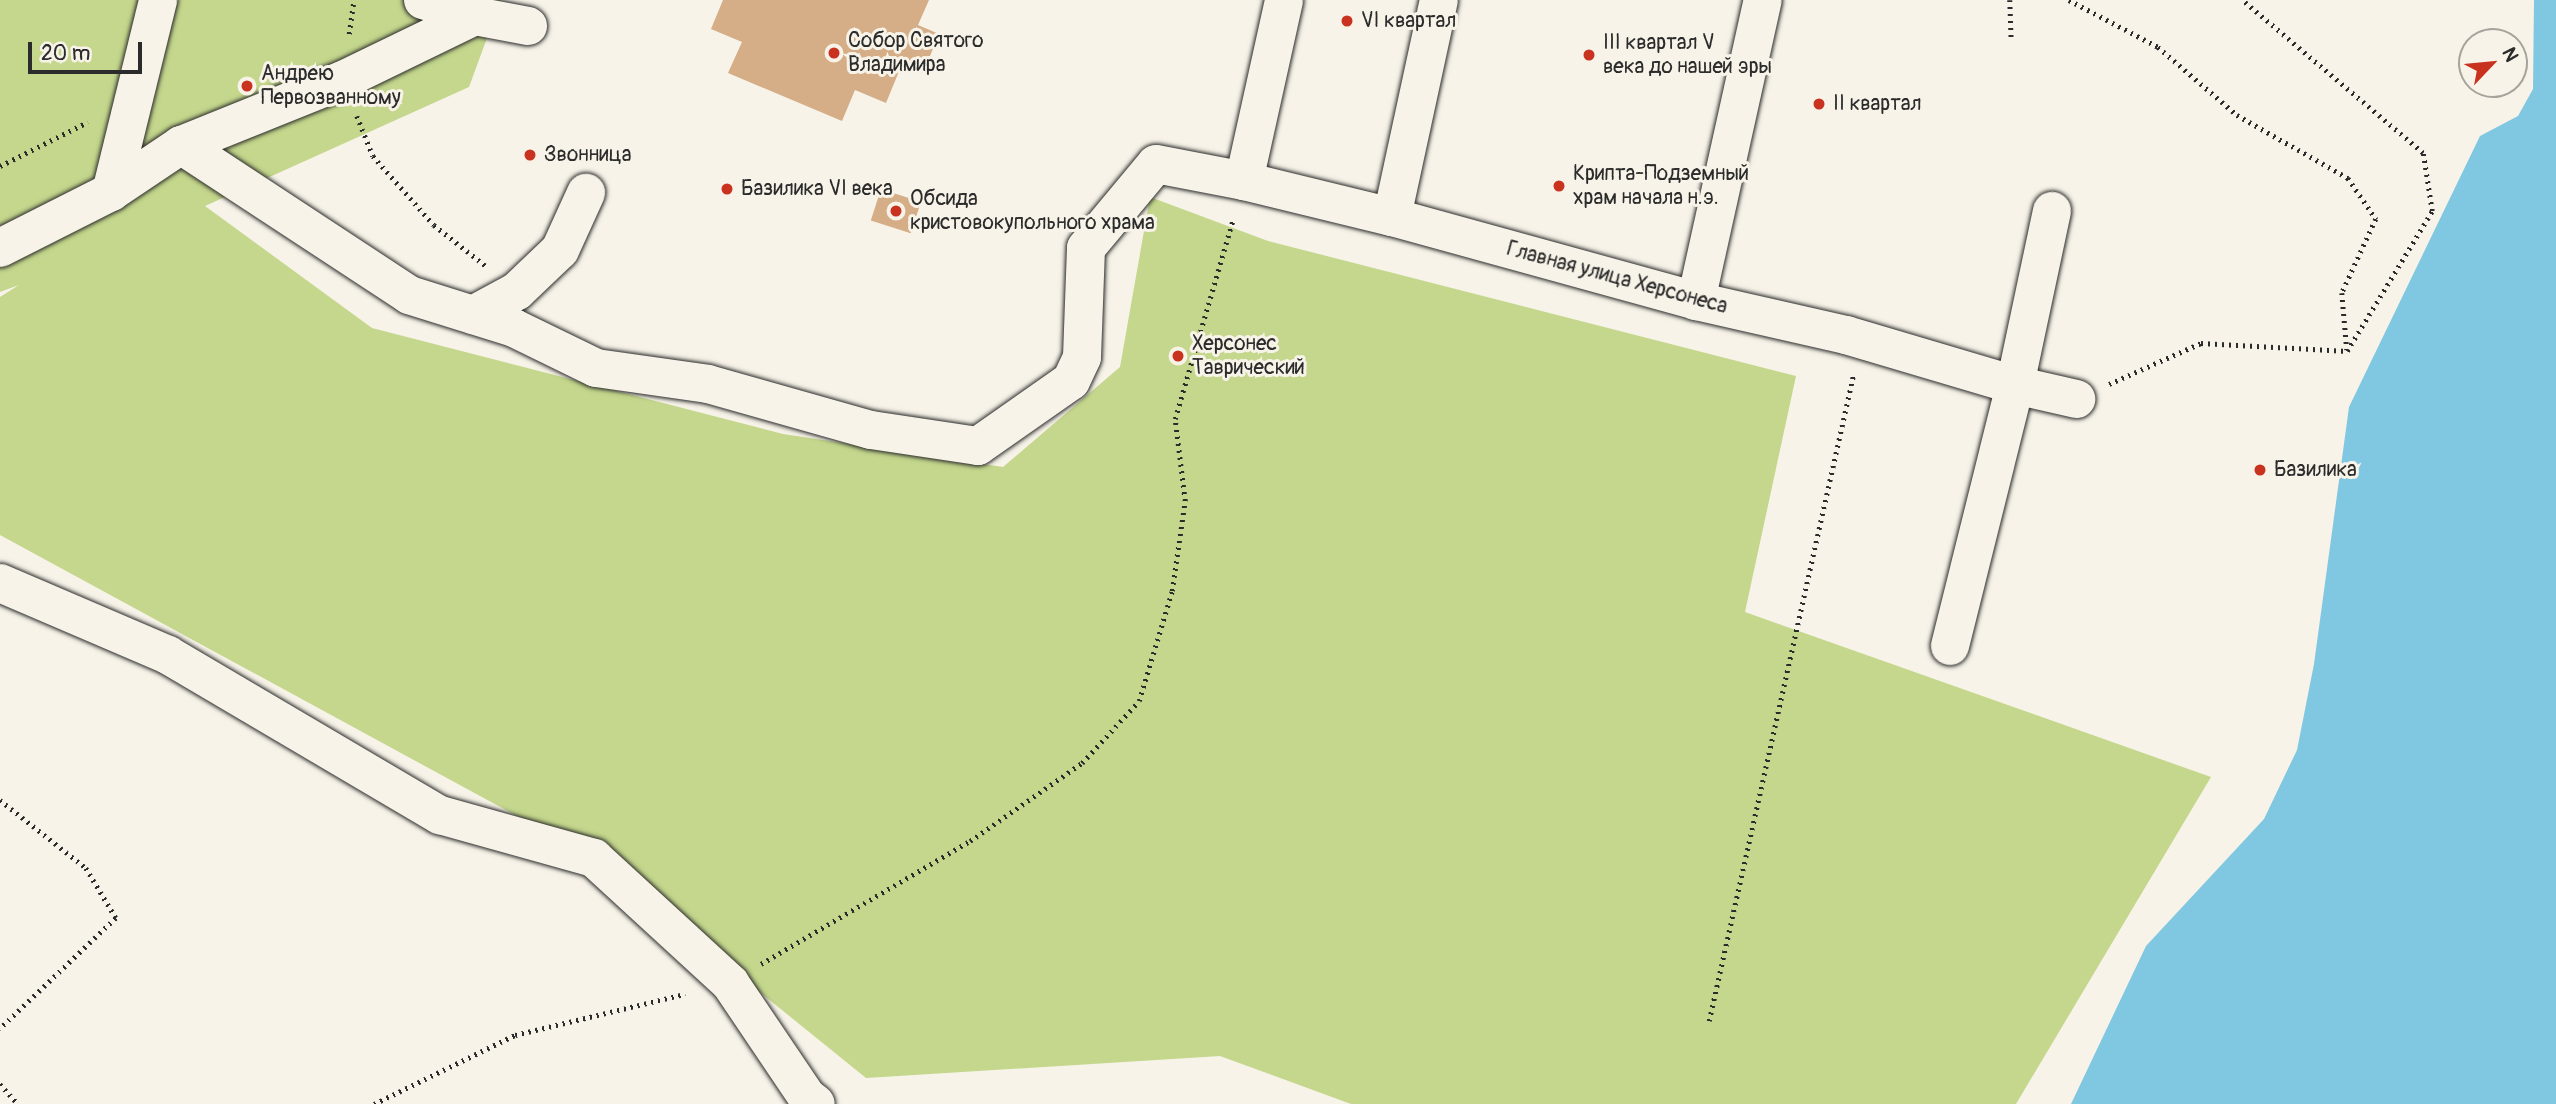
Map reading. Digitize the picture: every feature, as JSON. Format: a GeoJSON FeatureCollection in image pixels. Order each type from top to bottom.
{"type":"FeatureCollection","features":[{"type":"Feature","properties":{"kind":"lane"},"geometry":{"type":"LineString","coordinates":[[111,192],[158,0]]}},
{"type":"Feature","properties":{"kind":"lane"},"geometry":{"type":"LineString","coordinates":[[424,0],[475,16],[528,26]]}},
{"type":"Feature","properties":{"kind":"lane"},"geometry":{"type":"LineString","coordinates":[[1244,181],[1284,0]]}},
{"type":"Feature","properties":{"kind":"lane"},"geometry":{"type":"LineString","coordinates":[[1392,217],[1439,0]]}},
{"type":"Feature","properties":{"kind":"lane"},"geometry":{"type":"LineString","coordinates":[[1696,301],[1763,0]]}},
{"type":"Feature","properties":{"kind":"lane"},"geometry":{"type":"LineString","coordinates":[[0,248],[111,192],[181,145],[342,80],[475,16]]}},
{"type":"Feature","properties":{"kind":"lane"},"geometry":{"type":"LineString","coordinates":[[181,145],[409,295],[473,315],[517,291],[560,250],[586,193]]}},
{"type":"Feature","properties":{"kind":"lane","name":"Главная улица Херсонеса"},"geometry":{"type":"LineString","coordinates":[[473,315],[514,328],[596,368],[708,384],[871,430],[978,446],[1071,382],[1082,357],[1086,248],[1156,164],[1244,181],[1392,217],[1696,301],[1861,340],[2015,385],[2076,399]]}},
{"type":"Feature","properties":{"kind":"lane"},"geometry":{"type":"LineString","coordinates":[[1950,646],[2015,385],[2052,211]]}},
{"type":"Feature","properties":{"kind":"lane"},"geometry":{"type":"LineString","coordinates":[[0,583],[168,655],[440,815],[594,858],[730,983],[807,1097],[816,1104]]}},
{"type":"Feature","properties":{"kind":"path"},"geometry":{"type":"LineString","coordinates":[[354,0],[342,80],[373,156],[434,225],[517,291]]}},
{"type":"Feature","properties":{"kind":"path"},"geometry":{"type":"LineString","coordinates":[[2010,0],[2011,38]]}},
{"type":"Feature","properties":{"kind":"path"},"geometry":{"type":"LineString","coordinates":[[2069,0],[2158,47],[2237,115],[2347,178],[2376,219],[2342,293],[2347,351]]}},
{"type":"Feature","properties":{"kind":"path"},"geometry":{"type":"LineString","coordinates":[[2242,0],[2423,153],[2432,211],[2347,351]]}},
{"type":"Feature","properties":{"kind":"path"},"geometry":{"type":"LineString","coordinates":[[0,166],[133,100]]}},
{"type":"Feature","properties":{"kind":"path"},"geometry":{"type":"LineString","coordinates":[[374,1104],[515,1035],[730,983],[970,841],[1082,763],[1139,701],[1172,590],[1185,501],[1175,419],[1244,181]]}},
{"type":"Feature","properties":{"kind":"path"},"geometry":{"type":"LineString","coordinates":[[1709,1021],[1861,340]]}},
{"type":"Feature","properties":{"kind":"path"},"geometry":{"type":"LineString","coordinates":[[2076,399],[2201,343],[2347,351]]}},
{"type":"Feature","properties":{"kind":"path"},"geometry":{"type":"LineString","coordinates":[[0,800],[86,868],[116,918],[0,1029]]}},
{"type":"Feature","properties":{"kind":"path"},"geometry":{"type":"LineString","coordinates":[[0,1084],[18,1104]]}},
{"type":"Feature","properties":{"kind":"green space"},"geometry":{"type":"Polygon","coordinates":[[[0,0],[501,0],[469,87],[205,206],[372,328],[783,434],[1003,467],[1120,367],[1150,197],[1268,241],[1796,376],[1745,612],[2211,777],[2016,1104],[1351,1104],[1220,1056],[866,1078],[594,858],[0,535],[0,297],[19,285],[0,292],[0,0]]]}},
{"type":"Feature","properties":{"kind":"water"},"geometry":{"type":"Polygon","coordinates":[[[2534,0],[2556,0],[2556,1104],[2071,1104],[2146,946],[2264,819],[2297,750],[2314,664],[2349,407],[2480,136],[2518,116],[2533,89],[2534,0]]]}},
{"type":"Feature","properties":{"kind":"building","name":"Собор Святого Владимира"},"geometry":{"type":"Polygon","coordinates":[[[723,0],[929,0],[918,25],[939,34],[923,73],[902,64],[886,103],[855,90],[842,121],[728,73],[742,42],[711,29],[723,0]]]}},
{"type":"Feature","properties":{"kind":"building","name":"Обсида кристовокупольного храма"},"geometry":{"type":"Polygon","coordinates":[[[881,189],[921,202],[911,233],[871,220],[881,189]]]}},
{"type":"Feature","properties":{"kind":"place","name":"VI квартал"},"geometry":{"type":"Point","coordinates":[1347,21]}},
{"type":"Feature","properties":{"kind":"place","name":"Собор Святого Владимира"},"geometry":{"type":"Point","coordinates":[834,53]}},
{"type":"Feature","properties":{"kind":"place","name":"III квартал V века до нашей эры"},"geometry":{"type":"Point","coordinates":[1589,55]}},
{"type":"Feature","properties":{"kind":"place","name":"Андрею Первозванному"},"geometry":{"type":"Point","coordinates":[247,86]}},
{"type":"Feature","properties":{"kind":"place","name":"II квартал"},"geometry":{"type":"Point","coordinates":[1819,104]}},
{"type":"Feature","properties":{"kind":"place","name":"Звонница"},"geometry":{"type":"Point","coordinates":[530,155]}},
{"type":"Feature","properties":{"kind":"place","name":"Крипта-Подземный храм начала н.э."},"geometry":{"type":"Point","coordinates":[1559,186]}},
{"type":"Feature","properties":{"kind":"place","name":"Базилика VI века"},"geometry":{"type":"Point","coordinates":[727,189]}},
{"type":"Feature","properties":{"kind":"place","name":"Обсида кристовокупольного храма"},"geometry":{"type":"Point","coordinates":[896,211]}},
{"type":"Feature","properties":{"kind":"place","name":"Херсонес Таврический"},"geometry":{"type":"Point","coordinates":[1178,356]}},
{"type":"Feature","properties":{"kind":"place","name":"Базилика"},"geometry":{"type":"Point","coordinates":[2260,470]}}]}
